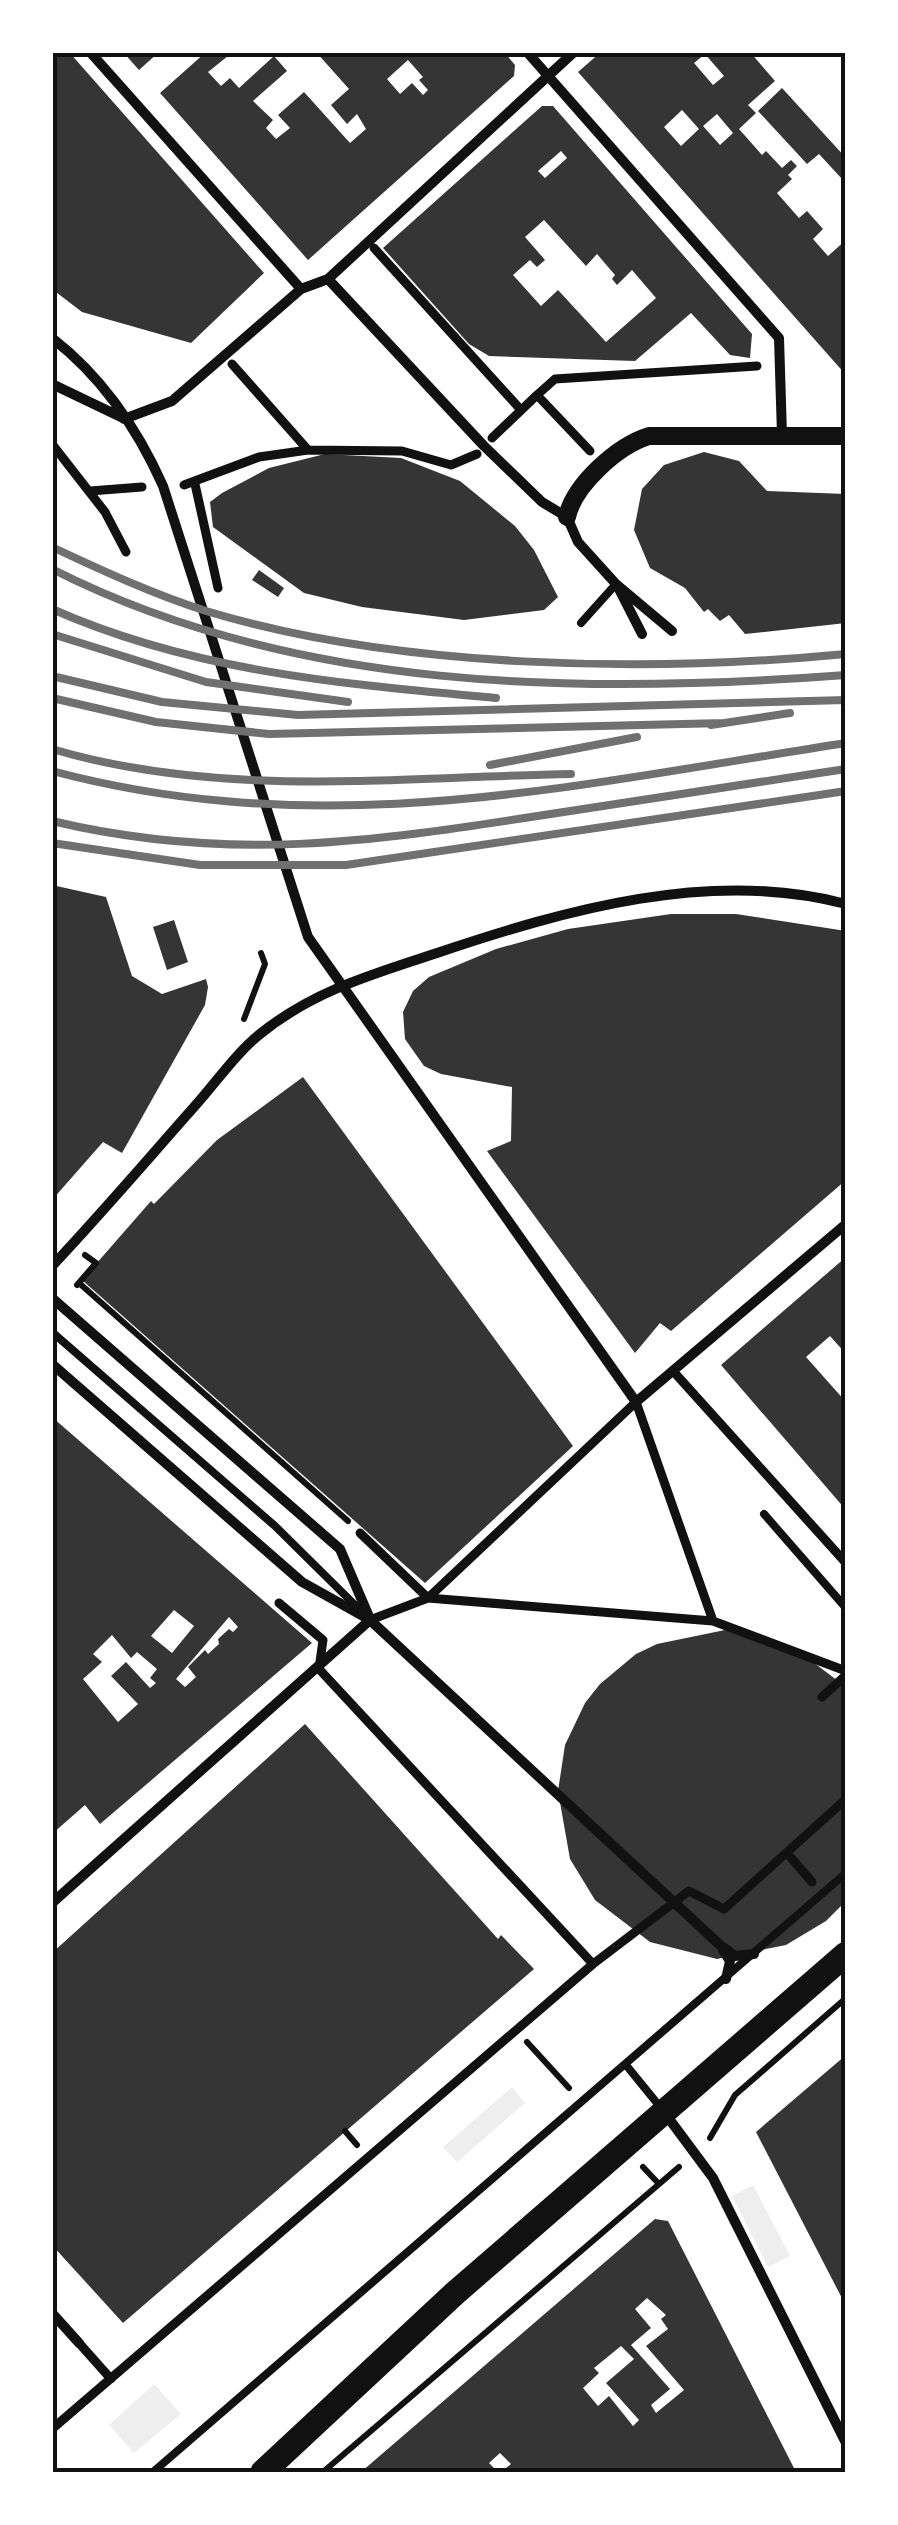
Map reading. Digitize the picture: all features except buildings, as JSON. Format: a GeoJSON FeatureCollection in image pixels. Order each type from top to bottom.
{"type":"FeatureCollection","features":[{"type":"Feature","properties":{"kind":"main road"},"geometry":{"type":"LineString","coordinates":[[263,2472],[366,2372],[845,1955]]}},
{"type":"Feature","properties":{"kind":"street"},"geometry":{"type":"LineString","coordinates":[[90,52],[300,289]]}},
{"type":"Feature","properties":{"kind":"street"},"geometry":{"type":"LineString","coordinates":[[527,52],[779,338],[782,435]]}},
{"type":"Feature","properties":{"kind":"street"},"geometry":{"type":"LineString","coordinates":[[52,384],[124,419],[172,402],[300,289],[328,278],[574,52]]}},
{"type":"Feature","properties":{"kind":"street"},"geometry":{"type":"LineString","coordinates":[[374,248],[522,410]]}},
{"type":"Feature","properties":{"kind":"street"},"geometry":{"type":"LineString","coordinates":[[328,278],[484,446],[542,502],[568,517],[578,542],[616,584],[672,630]]}},
{"type":"Feature","properties":{"kind":"street"},"geometry":{"type":"LineString","coordinates":[[52,338],[85,363],[146,447],[163,486],[308,937],[636,1402],[712,1621]]}},
{"type":"Feature","properties":{"kind":"street"},"geometry":{"type":"LineString","coordinates":[[232,364],[308,450]]}},
{"type":"Feature","properties":{"kind":"street"},"geometry":{"type":"LineString","coordinates":[[492,438],[555,379],[756,366]]}},
{"type":"Feature","properties":{"kind":"street"},"geometry":{"type":"LineString","coordinates":[[537,395],[590,451]]}},
{"type":"Feature","properties":{"kind":"street"},"geometry":{"type":"LineString","coordinates":[[568,517],[577,495],[636,440],[662,436],[846,436]]}},
{"type":"Feature","properties":{"kind":"street"},"geometry":{"type":"LineString","coordinates":[[52,444],[90,491],[126,552]]}},
{"type":"Feature","properties":{"kind":"street"},"geometry":{"type":"LineString","coordinates":[[218,588],[190,484],[259,457],[308,450],[402,450],[452,465],[477,454]]}},
{"type":"Feature","properties":{"kind":"street"},"geometry":{"type":"LineString","coordinates":[[90,491],[142,487]]}},
{"type":"Feature","properties":{"kind":"street"},"geometry":{"type":"LineString","coordinates":[[616,584],[642,634]]}},
{"type":"Feature","properties":{"kind":"street"},"geometry":{"type":"LineString","coordinates":[[52,1266],[256,1037],[300,1004],[340,986],[466,943],[611,904],[685,893],[748,891],[812,895],[846,904]]}},
{"type":"Feature","properties":{"kind":"street"},"geometry":{"type":"LineString","coordinates":[[52,1902],[370,1620],[428,1598],[636,1402],[846,1224]]}},
{"type":"Feature","properties":{"kind":"street"},"geometry":{"type":"LineString","coordinates":[[52,1298],[340,1550],[370,1620]]}},
{"type":"Feature","properties":{"kind":"street"},"geometry":{"type":"LineString","coordinates":[[52,1364],[302,1582],[370,1620],[720,1945],[735,1956],[754,1954]]}},
{"type":"Feature","properties":{"kind":"street"},"geometry":{"type":"LineString","coordinates":[[672,1371],[846,1563]]}},
{"type":"Feature","properties":{"kind":"street"},"geometry":{"type":"LineString","coordinates":[[360,1533],[428,1598],[712,1621],[846,1673],[822,1697]]}},
{"type":"Feature","properties":{"kind":"street"},"geometry":{"type":"LineString","coordinates":[[278,1603],[323,1640],[319,1668]]}},
{"type":"Feature","properties":{"kind":"street"},"geometry":{"type":"LineString","coordinates":[[319,1668],[593,1964]]}},
{"type":"Feature","properties":{"kind":"street"},"geometry":{"type":"LineString","coordinates":[[52,2429],[593,1964],[689,1892],[724,1909],[846,1800]]}},
{"type":"Feature","properties":{"kind":"street"},"geometry":{"type":"LineString","coordinates":[[787,1852],[812,1882]]}},
{"type":"Feature","properties":{"kind":"street"},"geometry":{"type":"LineString","coordinates":[[720,1945],[730,1961],[726,1979]]}},
{"type":"Feature","properties":{"kind":"street"},"geometry":{"type":"LineString","coordinates":[[663,2112],[713,2178],[846,2444]]}},
{"type":"Feature","properties":{"kind":"street"},"geometry":{"type":"LineString","coordinates":[[52,2313],[111,2379]]}},
{"type":"Feature","properties":{"kind":"lane"},"geometry":{"type":"LineString","coordinates":[[581,624],[616,584]]}},
{"type":"Feature","properties":{"kind":"lane"},"geometry":{"type":"LineString","coordinates":[[52,1332],[274,1526],[370,1620]]}},
{"type":"Feature","properties":{"kind":"lane"},"geometry":{"type":"LineString","coordinates":[[764,1514],[846,1608]]}},
{"type":"Feature","properties":{"kind":"lane"},"geometry":{"type":"LineString","coordinates":[[154,2472],[846,1873]]}},
{"type":"Feature","properties":{"kind":"lane"},"geometry":{"type":"LineString","coordinates":[[626,2065],[663,2112]]}},
{"type":"Feature","properties":{"kind":"path"},"geometry":{"type":"LineString","coordinates":[[244,1019],[265,964],[261,953]]}},
{"type":"Feature","properties":{"kind":"path"},"geometry":{"type":"LineString","coordinates":[[84,1254],[96,1264],[79,1283],[340,1513]]}},
{"type":"Feature","properties":{"kind":"path"},"geometry":{"type":"LineString","coordinates":[[323,2472],[696,2152],[714,2134],[735,2094],[846,1998]]}},
{"type":"Feature","properties":{"kind":"path"},"geometry":{"type":"LineString","coordinates":[[516,2030],[571,2090]]}},
{"type":"Feature","properties":{"kind":"shaded area"},"geometry":{"type":"Polygon","coordinates":[[[512,2087],[525,2103],[457,2162],[443,2147],[512,2087]]]}},
{"type":"Feature","properties":{"kind":"shaded area"},"geometry":{"type":"Polygon","coordinates":[[[753,2185],[790,2256],[768,2267],[732,2196],[753,2185]]]}},
{"type":"Feature","properties":{"kind":"shaded area"},"geometry":{"type":"Polygon","coordinates":[[[154,2384],[181,2414],[134,2453],[109,2425],[154,2384]]]}},
{"type":"Feature","properties":{"kind":"railway"},"geometry":{"type":"LineString","coordinates":[[52,547],[147,590],[206,611],[359,645],[440,655],[607,664],[846,654]]}},
{"type":"Feature","properties":{"kind":"railway"},"geometry":{"type":"LineString","coordinates":[[52,569],[145,610],[241,640],[339,662],[440,676],[644,684],[846,675]]}},
{"type":"Feature","properties":{"kind":"railway"},"geometry":{"type":"LineString","coordinates":[[52,609],[160,648],[215,661],[326,680],[496,698]]}},
{"type":"Feature","properties":{"kind":"railway"},"geometry":{"type":"LineString","coordinates":[[52,634],[206,682],[348,702]]}},
{"type":"Feature","properties":{"kind":"railway"},"geometry":{"type":"LineString","coordinates":[[52,676],[162,702],[298,715],[846,700]]}},
{"type":"Feature","properties":{"kind":"railway"},"geometry":{"type":"LineString","coordinates":[[52,698],[156,722],[269,734],[724,723]]}},
{"type":"Feature","properties":{"kind":"railway"},"geometry":{"type":"LineString","coordinates":[[711,725],[790,713]]}},
{"type":"Feature","properties":{"kind":"railway"},"geometry":{"type":"LineString","coordinates":[[490,765],[637,737]]}},
{"type":"Feature","properties":{"kind":"railway"},"geometry":{"type":"LineString","coordinates":[[52,771],[154,792],[254,803],[352,805],[547,790],[846,743]]}},
{"type":"Feature","properties":{"kind":"railway"},"geometry":{"type":"LineString","coordinates":[[52,749],[116,765],[245,780],[375,781],[571,774]]}},
{"type":"Feature","properties":{"kind":"railway"},"geometry":{"type":"LineString","coordinates":[[52,821],[179,842],[299,844],[480,825],[846,769]]}},
{"type":"Feature","properties":{"kind":"railway"},"geometry":{"type":"LineString","coordinates":[[52,843],[200,865],[346,865],[846,791]]}}]}
